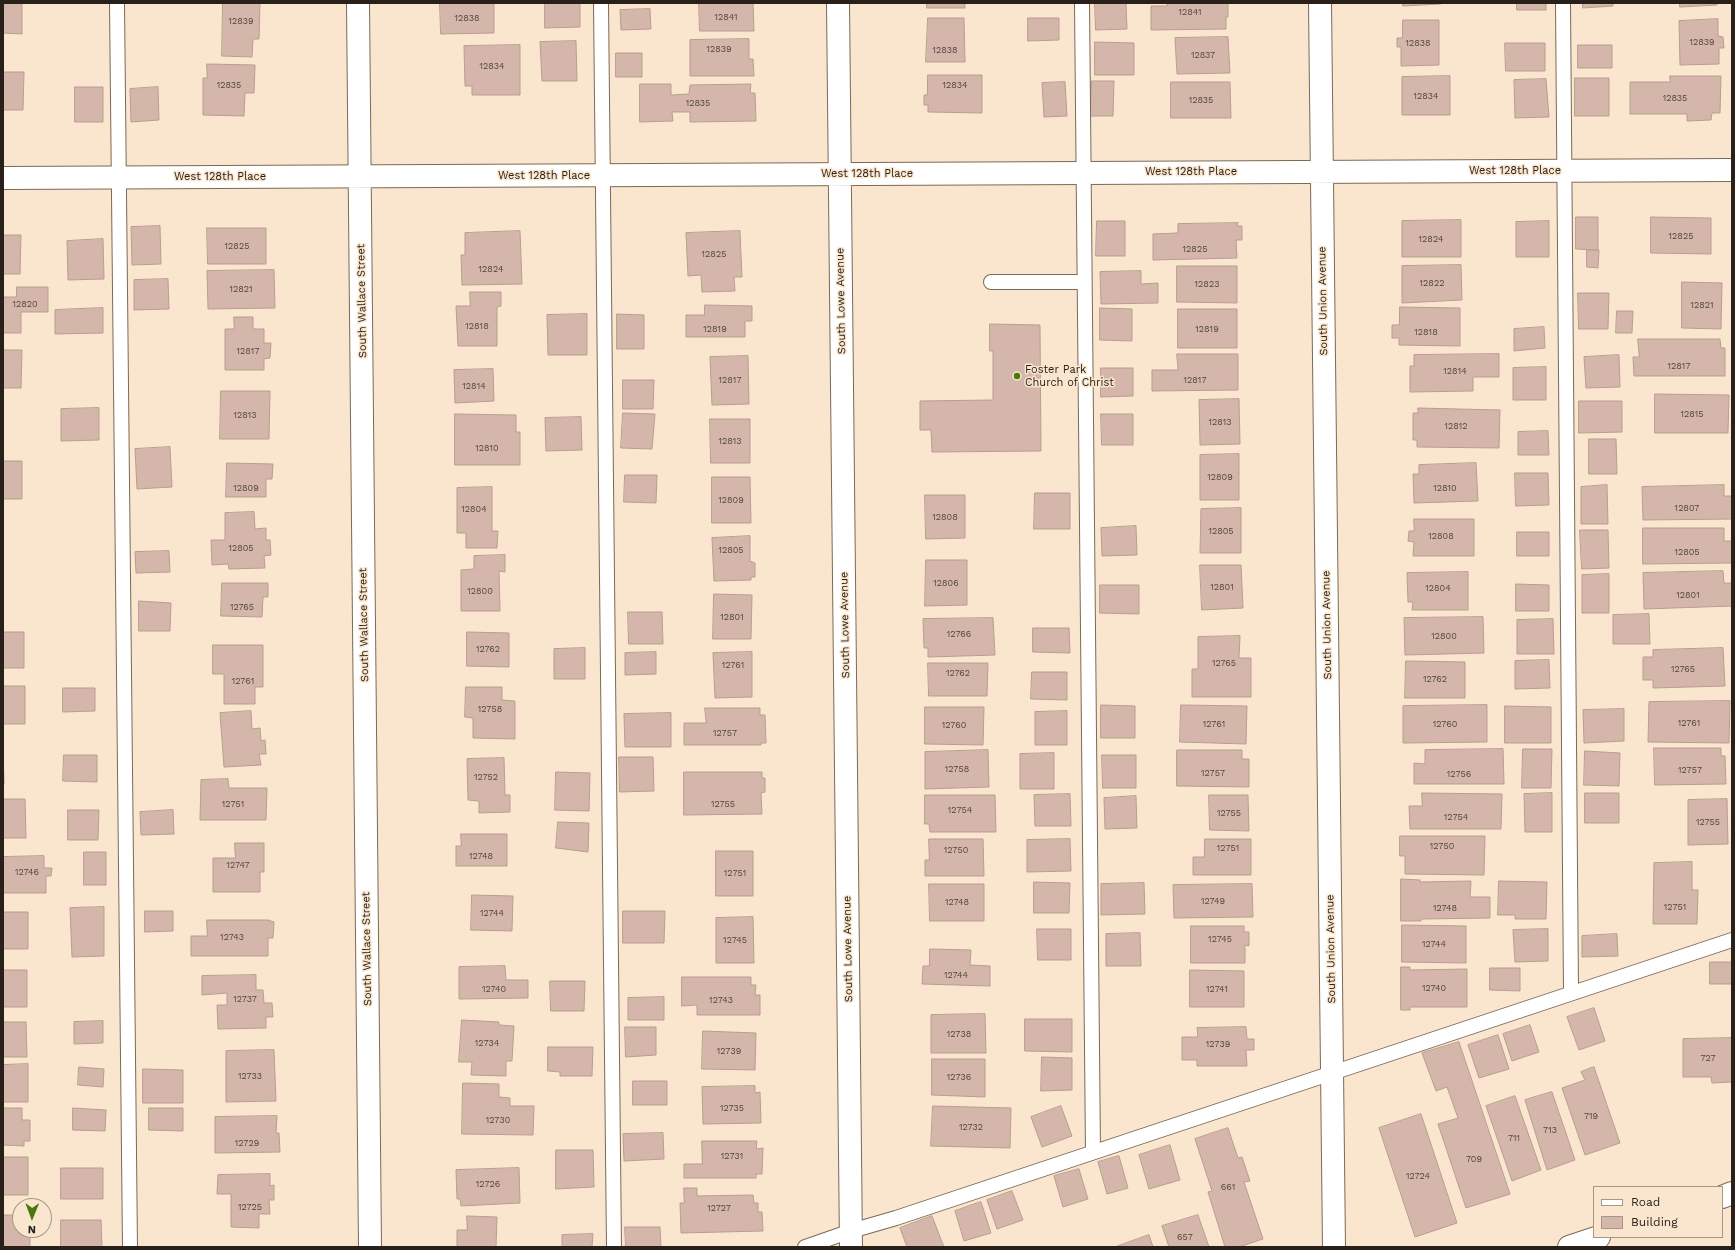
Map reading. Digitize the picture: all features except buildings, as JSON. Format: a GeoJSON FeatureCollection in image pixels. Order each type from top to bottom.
{"type":"FeatureCollection","features":[{"type":"Feature","properties":{"kind":"street","name":"South Wallace Street"},"geometry":{"type":"LineString","coordinates":[[358,3],[370,1247]]}},
{"type":"Feature","properties":{"kind":"street","name":"South Lowe Avenue"},"geometry":{"type":"LineString","coordinates":[[838,3],[851,1239]]}},
{"type":"Feature","properties":{"kind":"street","name":"South Union Avenue"},"geometry":{"type":"LineString","coordinates":[[1320,3],[1334,1247]]}},
{"type":"Feature","properties":{"kind":"street","name":"West 128th Place"},"geometry":{"type":"LineString","coordinates":[[3,178],[1732,170]]}},
{"type":"Feature","properties":{"kind":"street"},"geometry":{"type":"LineString","coordinates":[[1572,1246],[1596,1238]]}},
{"type":"Feature","properties":{"kind":"lane"},"geometry":{"type":"LineString","coordinates":[[117,3],[130,1247]]}},
{"type":"Feature","properties":{"kind":"lane"},"geometry":{"type":"LineString","coordinates":[[601,3],[614,1247]]}},
{"type":"Feature","properties":{"kind":"lane"},"geometry":{"type":"LineString","coordinates":[[1082,3],[1093,1152]]}},
{"type":"Feature","properties":{"kind":"lane"},"geometry":{"type":"LineString","coordinates":[[1562,3],[1571,992]]}},
{"type":"Feature","properties":{"kind":"lane"},"geometry":{"type":"LineString","coordinates":[[991,282],[1084,282]]}},
{"type":"Feature","properties":{"kind":"lane"},"geometry":{"type":"LineString","coordinates":[[805,1247],[851,1239],[896,1218],[1571,992],[1732,940]]}},
{"type":"Feature","properties":{"kind":"place","name":"Foster Park Church of Christ"},"geometry":{"type":"Point","coordinates":[1017,376]}}]}
